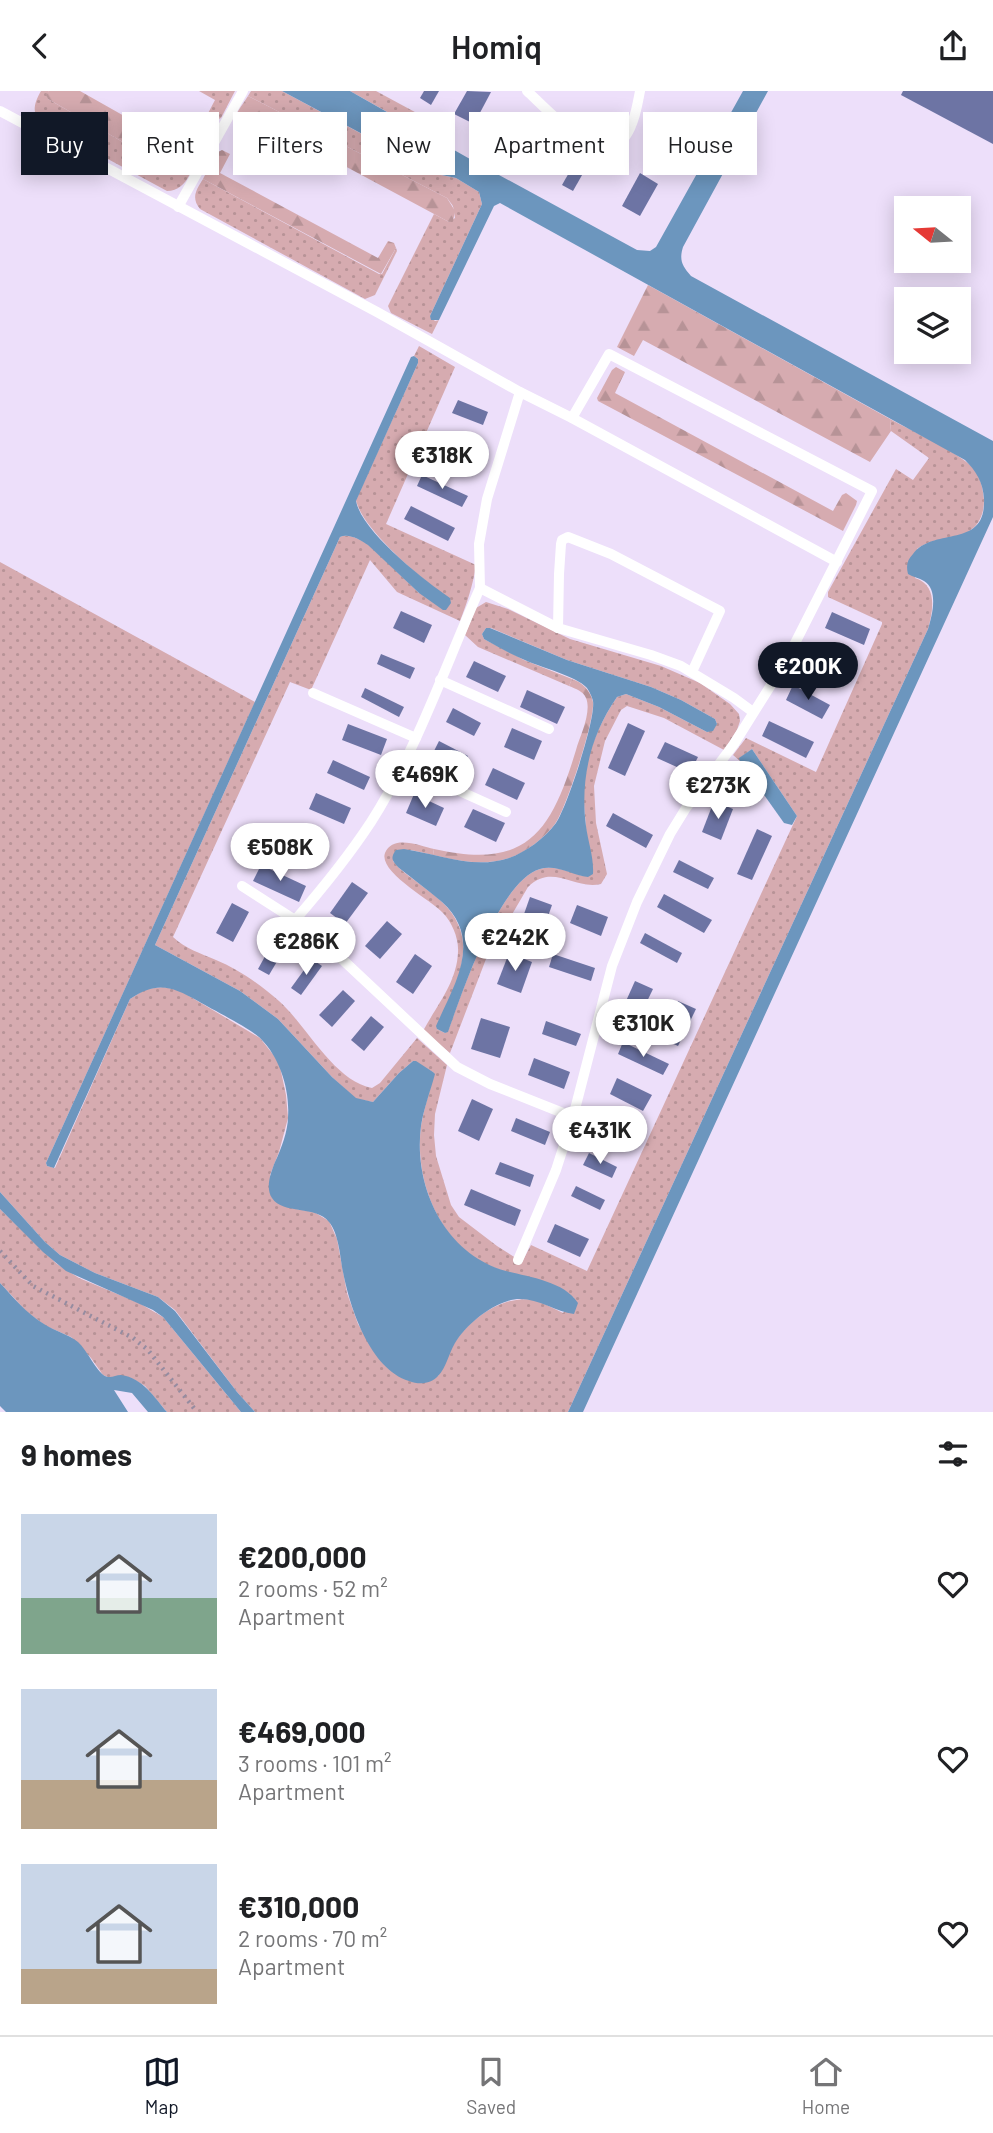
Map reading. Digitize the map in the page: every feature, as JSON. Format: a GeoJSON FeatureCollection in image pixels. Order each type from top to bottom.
{"type":"FeatureCollection","features":[{"type":"Feature","properties":{"kind":"lane"},"geometry":{"type":"LineString","coordinates":[[178,207],[243,91]]}},
{"type":"Feature","properties":{"kind":"lane"},"geometry":{"type":"LineString","coordinates":[[527,91],[572,131],[590,142],[610,146],[618,143],[629,130],[640,91]]}},
{"type":"Feature","properties":{"kind":"lane"},"geometry":{"type":"LineString","coordinates":[[0,111],[377,311],[520,392],[837,562]]}},
{"type":"Feature","properties":{"kind":"lane"},"geometry":{"type":"LineString","coordinates":[[518,1260],[556,1170],[573,1117],[612,966],[637,902],[670,834],[686,808],[734,744],[786,661],[872,491],[609,354],[572,418]]}},
{"type":"Feature","properties":{"kind":"lane"},"geometry":{"type":"LineString","coordinates":[[295,920],[344,862],[372,820],[416,738],[480,588],[480,544],[487,499],[520,392]]}},
{"type":"Feature","properties":{"kind":"lane"},"geometry":{"type":"LineString","coordinates":[[558,628],[561,544],[562,540],[568,537],[611,554],[720,611],[692,672]]}},
{"type":"Feature","properties":{"kind":"lane"},"geometry":{"type":"LineString","coordinates":[[480,588],[558,628],[651,655],[692,672],[753,712]]}},
{"type":"Feature","properties":{"kind":"lane"},"geometry":{"type":"LineString","coordinates":[[440,680],[549,729]]}},
{"type":"Feature","properties":{"kind":"lane"},"geometry":{"type":"LineString","coordinates":[[313,693],[416,738]]}},
{"type":"Feature","properties":{"kind":"lane"},"geometry":{"type":"LineString","coordinates":[[402,765],[506,811]]}},
{"type":"Feature","properties":{"kind":"lane"},"geometry":{"type":"LineString","coordinates":[[242,886],[295,920],[344,961],[457,1067],[490,1084],[573,1117]]}},
{"type":"Feature","properties":{"kind":"path"},"geometry":{"type":"LineString","coordinates":[[0,1251],[33,1286],[133,1338],[148,1350],[197,1412]]}},
{"type":"Feature","properties":{"kind":"green space"},"geometry":{"type":"Polygon","coordinates":[[[41,91],[49,91],[48,99],[71,112],[35,112],[41,91]]]}},
{"type":"Feature","properties":{"kind":"green space"},"geometry":{"type":"Polygon","coordinates":[[[49,91],[80,91],[122,115],[122,142],[108,133],[108,112],[71,112],[48,99],[46,95],[49,91]]]}},
{"type":"Feature","properties":{"kind":"green space"},"geometry":{"type":"Polygon","coordinates":[[[199,91],[235,91],[219,119],[219,112],[209,112],[215,100],[199,91]]]}},
{"type":"Feature","properties":{"kind":"green space"},"geometry":{"type":"Polygon","coordinates":[[[251,91],[282,91],[321,112],[279,112],[248,96],[251,91]]]}},
{"type":"Feature","properties":{"kind":"green space"},"geometry":{"type":"Polygon","coordinates":[[[350,91],[376,91],[415,112],[387,112],[350,91]]]}},
{"type":"Feature","properties":{"kind":"green space"},"geometry":{"type":"Polygon","coordinates":[[[248,96],[279,112],[238,112],[248,96]]]}},
{"type":"Feature","properties":{"kind":"green space"},"geometry":{"type":"Polygon","coordinates":[[[347,126],[361,134],[361,154],[347,147],[347,126]]]}},
{"type":"Feature","properties":{"kind":"green space"},"geometry":{"type":"Polygon","coordinates":[[[108,133],[122,142],[122,167],[108,159],[108,133]]]}},
{"type":"Feature","properties":{"kind":"green space"},"geometry":{"type":"Polygon","coordinates":[[[347,147],[361,154],[361,175],[347,167],[347,147]]]}},
{"type":"Feature","properties":{"kind":"green space"},"geometry":{"type":"Polygon","coordinates":[[[222,150],[230,154],[220,173],[378,258],[388,241],[394,243],[396,248],[381,274],[203,179],[205,175],[219,175],[219,152],[222,150]]]}},
{"type":"Feature","properties":{"kind":"green space"},"geometry":{"type":"Polygon","coordinates":[[[137,175],[190,175],[178,188],[167,191],[137,175]]]}},
{"type":"Feature","properties":{"kind":"green space"},"geometry":{"type":"Polygon","coordinates":[[[362,175],[402,175],[447,198],[455,211],[453,221],[449,222],[362,175]]]}},
{"type":"Feature","properties":{"kind":"green space"},"geometry":{"type":"Polygon","coordinates":[[[402,175],[441,175],[456,178],[479,192],[482,204],[430,316],[435,321],[439,320],[432,334],[391,313],[388,306],[434,214],[449,222],[455,218],[453,206],[447,198],[402,175]]]}},
{"type":"Feature","properties":{"kind":"green space"},"geometry":{"type":"Polygon","coordinates":[[[203,179],[379,274],[382,274],[396,248],[397,251],[375,295],[365,299],[200,209],[196,194],[203,179]]]}},
{"type":"Feature","properties":{"kind":"green space"},"geometry":{"type":"Polygon","coordinates":[[[648,285],[890,419],[891,431],[870,462],[643,340],[634,356],[617,347],[648,285]]]}},
{"type":"Feature","properties":{"kind":"green space"},"geometry":{"type":"Polygon","coordinates":[[[419,346],[455,367],[386,524],[476,565],[470,594],[460,621],[397,592],[370,560],[311,690],[290,682],[173,937],[188,948],[233,968],[265,989],[289,1012],[333,1064],[358,1083],[372,1088],[380,1083],[417,1038],[447,1065],[435,1114],[434,1135],[436,1156],[451,1205],[459,1217],[522,1262],[531,1245],[587,1271],[797,816],[752,749],[740,758],[740,761],[733,755],[746,738],[816,772],[882,624],[828,597],[828,592],[896,469],[913,480],[929,458],[891,431],[890,419],[968,463],[980,480],[984,496],[983,508],[978,523],[966,533],[917,549],[915,578],[927,586],[932,599],[928,629],[568,1412],[255,1412],[175,1310],[158,1297],[95,1273],[60,1255],[0,1192],[0,562],[255,702],[46,1163],[47,1166],[55,1168],[130,999],[146,989],[163,987],[179,990],[260,1038],[279,1062],[288,1118],[270,1175],[296,1209],[314,1212],[329,1221],[337,1239],[347,1293],[358,1324],[374,1351],[438,1376],[462,1333],[491,1309],[503,1303],[526,1299],[538,1301],[563,1313],[574,1298],[554,1287],[490,1266],[472,1256],[444,1226],[434,1208],[426,1188],[420,1147],[421,1126],[433,1072],[413,1061],[373,1102],[356,1099],[278,1019],[240,991],[155,945],[340,537],[351,536],[368,544],[419,593],[426,581],[375,532],[366,521],[356,500],[418,363],[414,356],[419,346]]]}},
{"type":"Feature","properties":{"kind":"green space"},"geometry":{"type":"Polygon","coordinates":[[[616,367],[625,372],[615,393],[833,511],[846,493],[857,501],[843,531],[598,401],[597,398],[616,367]]]}},
{"type":"Feature","properties":{"kind":"green space"},"geometry":{"type":"Polygon","coordinates":[[[486,602],[508,609],[570,639],[661,666],[700,683],[730,704],[739,714],[740,721],[724,750],[664,718],[627,706],[621,710],[605,741],[594,786],[596,823],[607,874],[601,884],[581,884],[546,877],[528,887],[486,959],[450,1053],[423,1031],[454,973],[458,952],[456,936],[449,921],[437,907],[389,869],[385,853],[389,847],[407,843],[434,849],[433,855],[411,850],[393,861],[442,902],[454,917],[461,932],[462,964],[437,1029],[445,1033],[484,940],[510,894],[525,878],[540,869],[556,868],[583,876],[586,827],[583,790],[586,767],[596,736],[617,697],[626,694],[659,707],[707,732],[717,724],[715,719],[651,687],[567,660],[491,628],[486,628],[482,634],[484,639],[524,660],[572,679],[569,686],[478,647],[465,635],[476,608],[486,602]]]}},
{"type":"Feature","properties":{"kind":"green space"},"geometry":{"type":"Polygon","coordinates":[[[572,679],[588,691],[593,702],[592,712],[579,764],[555,824],[530,848],[502,860],[472,862],[433,855],[434,849],[466,854],[492,854],[513,849],[530,839],[545,823],[567,779],[587,717],[586,698],[569,686],[572,679]]]}},
{"type":"Feature","properties":{"kind":"green space"},"geometry":{"type":"Polygon","coordinates":[[[0,1209],[57,1264],[79,1278],[139,1303],[163,1317],[241,1412],[167,1412],[145,1386],[122,1376],[110,1378],[103,1375],[71,1337],[46,1326],[27,1312],[0,1283],[0,1209]]]}},
{"type":"Feature","properties":{"kind":"water"},"geometry":{"type":"Polygon","coordinates":[[[282,91],[350,91],[387,112],[361,112],[361,133],[347,126],[347,112],[321,112],[282,91]]]}},
{"type":"Feature","properties":{"kind":"water"},"geometry":{"type":"Polygon","coordinates":[[[743,91],[768,91],[757,112],[731,112],[743,91]]]}},
{"type":"Feature","properties":{"kind":"water"},"geometry":{"type":"Polygon","coordinates":[[[455,151],[469,158],[469,175],[499,175],[637,250],[650,251],[656,247],[696,175],[722,175],[683,247],[682,263],[691,276],[993,441],[993,517],[583,1412],[568,1412],[928,629],[933,603],[932,590],[924,581],[908,574],[908,561],[922,546],[968,531],[977,525],[982,515],[984,499],[976,473],[965,460],[500,203],[494,206],[439,320],[431,320],[430,316],[482,204],[479,192],[456,178],[442,175],[455,175],[455,151]]]}},
{"type":"Feature","properties":{"kind":"water"},"geometry":{"type":"Polygon","coordinates":[[[414,356],[418,363],[356,501],[370,527],[382,541],[410,568],[450,598],[451,603],[443,610],[419,593],[368,545],[351,536],[340,537],[155,945],[240,991],[278,1019],[332,1077],[356,1098],[373,1102],[413,1061],[433,1072],[435,1074],[421,1126],[420,1149],[428,1194],[438,1215],[450,1234],[466,1250],[485,1262],[555,1285],[578,1303],[574,1314],[525,1299],[508,1301],[493,1308],[478,1317],[460,1336],[438,1376],[432,1381],[421,1383],[395,1374],[373,1351],[351,1303],[337,1239],[329,1222],[316,1213],[284,1207],[272,1198],[270,1175],[287,1128],[287,1096],[274,1055],[261,1039],[240,1025],[172,989],[156,988],[130,999],[54,1168],[46,1163],[411,357],[414,356]]]}},
{"type":"Feature","properties":{"kind":"water"},"geometry":{"type":"Polygon","coordinates":[[[486,628],[567,660],[651,687],[715,719],[717,724],[713,731],[707,732],[659,707],[626,694],[617,697],[600,727],[586,775],[585,809],[593,874],[588,877],[558,869],[540,869],[525,878],[510,894],[484,940],[448,1032],[445,1033],[436,1026],[462,963],[461,932],[455,917],[442,902],[399,868],[392,857],[396,850],[404,849],[469,862],[496,861],[509,858],[535,844],[552,829],[561,814],[580,763],[593,711],[591,696],[581,683],[521,659],[484,639],[482,634],[486,628]]]}},
{"type":"Feature","properties":{"kind":"water"},"geometry":{"type":"Polygon","coordinates":[[[752,749],[797,816],[792,825],[784,823],[740,761],[739,758],[752,749]]]}},
{"type":"Feature","properties":{"kind":"water"},"geometry":{"type":"Polygon","coordinates":[[[0,1192],[60,1255],[95,1273],[158,1297],[175,1311],[255,1412],[241,1412],[163,1317],[66,1271],[43,1252],[0,1209],[0,1192]]]}},
{"type":"Feature","properties":{"kind":"water"},"geometry":{"type":"Polygon","coordinates":[[[0,1283],[38,1320],[78,1342],[107,1377],[121,1375],[136,1380],[167,1412],[148,1412],[132,1393],[114,1390],[128,1412],[6,1412],[0,1406],[0,1283]]]}},
{"type":"Feature","properties":{"kind":"building"},"geometry":{"type":"Polygon","coordinates":[[[424,91],[439,91],[431,105],[420,98],[424,91]]]}},
{"type":"Feature","properties":{"kind":"building"},"geometry":{"type":"Polygon","coordinates":[[[467,91],[491,92],[480,112],[469,112],[469,122],[455,112],[467,91]]]}},
{"type":"Feature","properties":{"kind":"building"},"geometry":{"type":"Polygon","coordinates":[[[903,91],[993,91],[993,144],[901,95],[903,91]]]}},
{"type":"Feature","properties":{"kind":"building"},"geometry":{"type":"Polygon","coordinates":[[[640,173],[658,184],[640,216],[622,206],[640,173]]]}},
{"type":"Feature","properties":{"kind":"building"},"geometry":{"type":"Polygon","coordinates":[[[568,175],[582,175],[573,191],[562,185],[568,175]]]}},
{"type":"Feature","properties":{"kind":"building"},"geometry":{"type":"Polygon","coordinates":[[[458,400],[488,412],[483,425],[452,413],[458,400]]]}},
{"type":"Feature","properties":{"kind":"building"},"geometry":{"type":"Polygon","coordinates":[[[438,442],[471,457],[467,466],[434,451],[438,442]]]}},
{"type":"Feature","properties":{"kind":"building"},"geometry":{"type":"Polygon","coordinates":[[[422,475],[468,496],[462,507],[417,486],[422,475]]]}},
{"type":"Feature","properties":{"kind":"building"},"geometry":{"type":"Polygon","coordinates":[[[411,506],[455,528],[448,541],[404,519],[411,506]]]}},
{"type":"Feature","properties":{"kind":"building"},"geometry":{"type":"Polygon","coordinates":[[[401,611],[432,625],[424,643],[393,628],[401,611]]]}},
{"type":"Feature","properties":{"kind":"building"},"geometry":{"type":"Polygon","coordinates":[[[832,612],[870,629],[864,645],[825,628],[832,612]]]}},
{"type":"Feature","properties":{"kind":"building"},"geometry":{"type":"Polygon","coordinates":[[[818,650],[849,665],[840,684],[808,670],[818,650]]]}},
{"type":"Feature","properties":{"kind":"building"},"geometry":{"type":"Polygon","coordinates":[[[381,654],[415,668],[410,679],[377,664],[381,654]]]}},
{"type":"Feature","properties":{"kind":"building"},"geometry":{"type":"Polygon","coordinates":[[[474,661],[506,676],[498,692],[466,677],[474,661]]]}},
{"type":"Feature","properties":{"kind":"building"},"geometry":{"type":"Polygon","coordinates":[[[793,685],[830,705],[822,719],[786,700],[793,685]]]}},
{"type":"Feature","properties":{"kind":"building"},"geometry":{"type":"Polygon","coordinates":[[[365,688],[404,707],[399,717],[361,697],[365,688]]]}},
{"type":"Feature","properties":{"kind":"building"},"geometry":{"type":"Polygon","coordinates":[[[527,690],[565,707],[557,724],[520,707],[527,690]]]}},
{"type":"Feature","properties":{"kind":"building"},"geometry":{"type":"Polygon","coordinates":[[[453,708],[481,723],[474,736],[446,722],[453,708]]]}},
{"type":"Feature","properties":{"kind":"building"},"geometry":{"type":"Polygon","coordinates":[[[769,721],[814,742],[806,758],[762,736],[769,721]]]}},
{"type":"Feature","properties":{"kind":"building"},"geometry":{"type":"Polygon","coordinates":[[[628,723],[645,731],[625,776],[608,768],[628,723]]]}},
{"type":"Feature","properties":{"kind":"building"},"geometry":{"type":"Polygon","coordinates":[[[348,724],[387,739],[381,755],[342,740],[348,724]]]}},
{"type":"Feature","properties":{"kind":"building"},"geometry":{"type":"Polygon","coordinates":[[[512,728],[542,741],[534,760],[504,747],[512,728]]]}},
{"type":"Feature","properties":{"kind":"building"},"geometry":{"type":"Polygon","coordinates":[[[439,741],[468,756],[458,776],[429,761],[439,741]]]}},
{"type":"Feature","properties":{"kind":"building"},"geometry":{"type":"Polygon","coordinates":[[[665,742],[698,757],[690,773],[657,758],[665,742]]]}},
{"type":"Feature","properties":{"kind":"building"},"geometry":{"type":"Polygon","coordinates":[[[333,760],[370,777],[364,790],[327,773],[333,760]]]}},
{"type":"Feature","properties":{"kind":"building"},"geometry":{"type":"Polygon","coordinates":[[[493,768],[525,783],[517,800],[485,785],[493,768]]]}},
{"type":"Feature","properties":{"kind":"building"},"geometry":{"type":"Polygon","coordinates":[[[316,793],[351,808],[344,824],[309,809],[316,793]]]}},
{"type":"Feature","properties":{"kind":"building"},"geometry":{"type":"Polygon","coordinates":[[[414,794],[444,808],[436,826],[406,813],[414,794]]]}},
{"type":"Feature","properties":{"kind":"building"},"geometry":{"type":"Polygon","coordinates":[[[714,801],[733,809],[721,840],[702,832],[714,801]]]}},
{"type":"Feature","properties":{"kind":"building"},"geometry":{"type":"Polygon","coordinates":[[[473,809],[505,823],[496,842],[464,827],[473,809]]]}},
{"type":"Feature","properties":{"kind":"building"},"geometry":{"type":"Polygon","coordinates":[[[613,813],[653,835],[646,848],[606,826],[613,813]]]}},
{"type":"Feature","properties":{"kind":"building"},"geometry":{"type":"Polygon","coordinates":[[[757,829],[772,836],[752,880],[737,874],[757,829]]]}},
{"type":"Feature","properties":{"kind":"building"},"geometry":{"type":"Polygon","coordinates":[[[280,830],[321,847],[315,863],[273,846],[280,830]]]}},
{"type":"Feature","properties":{"kind":"building"},"geometry":{"type":"Polygon","coordinates":[[[679,860],[714,878],[708,889],[673,872],[679,860]]]}},
{"type":"Feature","properties":{"kind":"building"},"geometry":{"type":"Polygon","coordinates":[[[261,865],[306,886],[299,902],[253,881],[261,865]]]}},
{"type":"Feature","properties":{"kind":"building"},"geometry":{"type":"Polygon","coordinates":[[[352,882],[368,893],[345,924],[330,913],[352,882]]]}},
{"type":"Feature","properties":{"kind":"building"},"geometry":{"type":"Polygon","coordinates":[[[664,894],[712,920],[704,933],[657,907],[664,894]]]}},
{"type":"Feature","properties":{"kind":"building"},"geometry":{"type":"Polygon","coordinates":[[[530,897],[552,905],[540,939],[518,931],[530,897]]]}},
{"type":"Feature","properties":{"kind":"building"},"geometry":{"type":"Polygon","coordinates":[[[232,903],[249,912],[233,942],[216,933],[232,903]]]}},
{"type":"Feature","properties":{"kind":"building"},"geometry":{"type":"Polygon","coordinates":[[[577,905],[608,917],[601,936],[570,923],[577,905]]]}},
{"type":"Feature","properties":{"kind":"building"},"geometry":{"type":"Polygon","coordinates":[[[387,921],[402,934],[380,959],[365,946],[387,921]]]}},
{"type":"Feature","properties":{"kind":"building"},"geometry":{"type":"Polygon","coordinates":[[[279,931],[291,938],[269,975],[258,969],[279,931]]]}},
{"type":"Feature","properties":{"kind":"building"},"geometry":{"type":"Polygon","coordinates":[[[645,933],[682,953],[677,963],[640,943],[645,933]]]}},
{"type":"Feature","properties":{"kind":"building"},"geometry":{"type":"Polygon","coordinates":[[[509,953],[532,962],[521,993],[497,984],[509,953]]]}},
{"type":"Feature","properties":{"kind":"building"},"geometry":{"type":"Polygon","coordinates":[[[415,954],[432,966],[413,994],[396,982],[415,954]]]}},
{"type":"Feature","properties":{"kind":"building"},"geometry":{"type":"Polygon","coordinates":[[[553,954],[595,968],[591,981],[549,967],[553,954]]]}},
{"type":"Feature","properties":{"kind":"building"},"geometry":{"type":"Polygon","coordinates":[[[312,959],[322,966],[301,995],[291,988],[312,959]]]}},
{"type":"Feature","properties":{"kind":"building"},"geometry":{"type":"Polygon","coordinates":[[[635,981],[653,989],[639,1018],[622,1010],[635,981]]]}},
{"type":"Feature","properties":{"kind":"building"},"geometry":{"type":"Polygon","coordinates":[[[343,990],[355,1001],[332,1027],[319,1015],[343,990]]]}},
{"type":"Feature","properties":{"kind":"building"},"geometry":{"type":"Polygon","coordinates":[[[678,1001],[696,1009],[678,1046],[661,1038],[678,1001]]]}},
{"type":"Feature","properties":{"kind":"building"},"geometry":{"type":"Polygon","coordinates":[[[371,1016],[384,1027],[364,1051],[351,1040],[371,1016]]]}},
{"type":"Feature","properties":{"kind":"building"},"geometry":{"type":"Polygon","coordinates":[[[481,1018],[510,1027],[500,1058],[471,1049],[481,1018]]]}},
{"type":"Feature","properties":{"kind":"building"},"geometry":{"type":"Polygon","coordinates":[[[546,1021],[581,1034],[576,1046],[542,1034],[546,1021]]]}},
{"type":"Feature","properties":{"kind":"building"},"geometry":{"type":"Polygon","coordinates":[[[623,1042],[669,1064],[663,1075],[618,1054],[623,1042]]]}},
{"type":"Feature","properties":{"kind":"building"},"geometry":{"type":"Polygon","coordinates":[[[534,1058],[570,1072],[564,1089],[528,1075],[534,1058]]]}},
{"type":"Feature","properties":{"kind":"building"},"geometry":{"type":"Polygon","coordinates":[[[617,1078],[652,1095],[643,1111],[610,1094],[617,1078]]]}},
{"type":"Feature","properties":{"kind":"building"},"geometry":{"type":"Polygon","coordinates":[[[472,1099],[493,1109],[479,1141],[458,1131],[472,1099]]]}},
{"type":"Feature","properties":{"kind":"building"},"geometry":{"type":"Polygon","coordinates":[[[598,1116],[633,1134],[628,1144],[593,1127],[598,1116]]]}},
{"type":"Feature","properties":{"kind":"building"},"geometry":{"type":"Polygon","coordinates":[[[516,1118],[550,1132],[545,1145],[511,1131],[516,1118]]]}},
{"type":"Feature","properties":{"kind":"building"},"geometry":{"type":"Polygon","coordinates":[[[589,1153],[617,1167],[612,1178],[583,1165],[589,1153]]]}},
{"type":"Feature","properties":{"kind":"building"},"geometry":{"type":"Polygon","coordinates":[[[500,1162],[534,1175],[530,1187],[495,1174],[500,1162]]]}},
{"type":"Feature","properties":{"kind":"building"},"geometry":{"type":"Polygon","coordinates":[[[576,1186],[605,1200],[600,1210],[571,1196],[576,1186]]]}},
{"type":"Feature","properties":{"kind":"building"},"geometry":{"type":"Polygon","coordinates":[[[471,1189],[521,1210],[515,1226],[464,1205],[471,1189]]]}},
{"type":"Feature","properties":{"kind":"building"},"geometry":{"type":"Polygon","coordinates":[[[555,1224],[589,1239],[580,1257],[547,1242],[555,1224]]]}}]}
